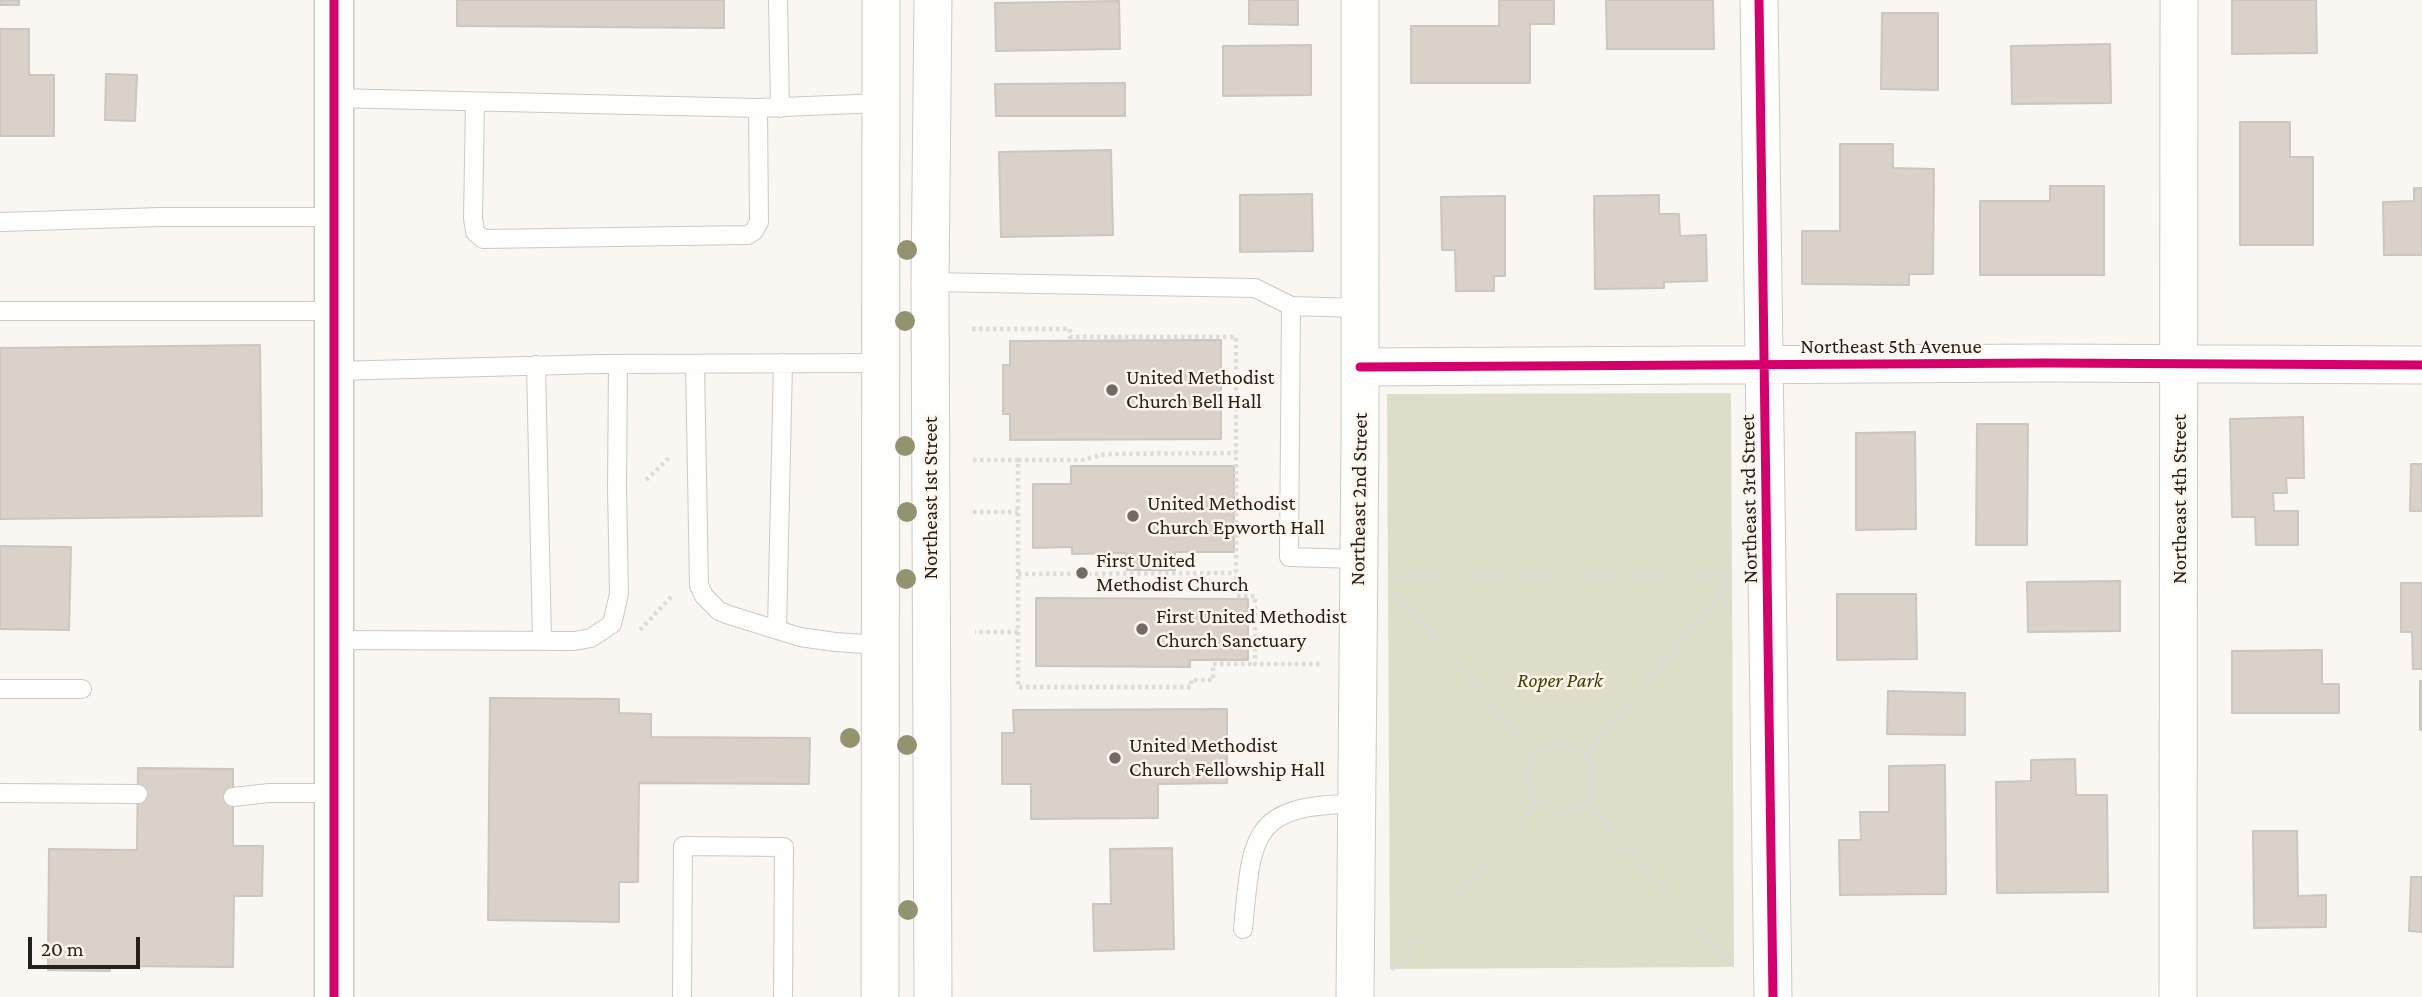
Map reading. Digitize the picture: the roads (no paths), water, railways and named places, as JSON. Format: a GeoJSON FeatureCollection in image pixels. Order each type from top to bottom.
{"type":"FeatureCollection","features":[{"type":"Feature","properties":{"kind":"main road"},"geometry":{"type":"LineString","coordinates":[[334,0],[334,997]]}},
{"type":"Feature","properties":{"kind":"street"},"geometry":{"type":"LineString","coordinates":[[880,997],[881,0]]}},
{"type":"Feature","properties":{"kind":"street","name":"Northeast 1st Street"},"geometry":{"type":"LineString","coordinates":[[933,0],[930,282],[933,997]]}},
{"type":"Feature","properties":{"kind":"street","name":"Northeast 2nd Street"},"geometry":{"type":"LineString","coordinates":[[1355,997],[1356,804],[1370,567],[1360,366],[1360,0]]}},
{"type":"Feature","properties":{"kind":"street","name":"Northeast 3rd Street"},"geometry":{"type":"LineString","coordinates":[[1759,0],[1773,997]]}},
{"type":"Feature","properties":{"kind":"street","name":"Northeast 4th Street"},"geometry":{"type":"LineString","coordinates":[[2178,997],[2179,0]]}},
{"type":"Feature","properties":{"kind":"street"},"geometry":{"type":"LineString","coordinates":[[881,103],[931,102]]}},
{"type":"Feature","properties":{"kind":"street","name":"Northeast 5th Avenue"},"geometry":{"type":"LineString","coordinates":[[1360,366],[2032,363],[2422,365]]}},
{"type":"Feature","properties":{"kind":"street"},"geometry":{"type":"LineString","coordinates":[[881,645],[932,645]]}},
{"type":"Feature","properties":{"kind":"lane"},"geometry":{"type":"LineString","coordinates":[[778,0],[780,108]]}},
{"type":"Feature","properties":{"kind":"lane"},"geometry":{"type":"LineString","coordinates":[[334,98],[758,108],[881,103]]}},
{"type":"Feature","properties":{"kind":"lane"},"geometry":{"type":"LineString","coordinates":[[475,103],[474,218],[475,232],[483,239],[748,235],[759,222],[758,108]]}},
{"type":"Feature","properties":{"kind":"lane"},"geometry":{"type":"LineString","coordinates":[[0,222],[148,217],[334,218]]}},
{"type":"Feature","properties":{"kind":"lane"},"geometry":{"type":"LineString","coordinates":[[930,282],[1255,288],[1291,306],[1360,308]]}},
{"type":"Feature","properties":{"kind":"lane"},"geometry":{"type":"LineString","coordinates":[[1291,306],[1289,557],[1370,567]]}},
{"type":"Feature","properties":{"kind":"lane"},"geometry":{"type":"LineString","coordinates":[[0,311],[334,311]]}},
{"type":"Feature","properties":{"kind":"lane"},"geometry":{"type":"LineString","coordinates":[[777,628],[783,363]]}},
{"type":"Feature","properties":{"kind":"lane"},"geometry":{"type":"LineString","coordinates":[[334,372],[536,365],[881,363]]}},
{"type":"Feature","properties":{"kind":"lane"},"geometry":{"type":"LineString","coordinates":[[334,640],[574,641],[591,638],[612,624],[619,594],[618,364]]}},
{"type":"Feature","properties":{"kind":"lane"},"geometry":{"type":"LineString","coordinates":[[695,364],[699,585],[704,596],[719,611],[800,637],[881,645]]}},
{"type":"Feature","properties":{"kind":"lane"},"geometry":{"type":"LineString","coordinates":[[536,365],[542,641]]}},
{"type":"Feature","properties":{"kind":"lane"},"geometry":{"type":"LineString","coordinates":[[0,689],[82,689]]}},
{"type":"Feature","properties":{"kind":"lane"},"geometry":{"type":"LineString","coordinates":[[0,793],[138,794]]}},
{"type":"Feature","properties":{"kind":"lane"},"geometry":{"type":"LineString","coordinates":[[233,797],[268,793],[334,793]]}},
{"type":"Feature","properties":{"kind":"lane"},"geometry":{"type":"LineString","coordinates":[[1243,929],[1255,843],[1268,823],[1290,811],[1320,804],[1356,804]]}},
{"type":"Feature","properties":{"kind":"lane"},"geometry":{"type":"LineString","coordinates":[[682,997],[683,846],[784,847],[783,997]]}},
{"type":"Feature","properties":{"kind":"place","name":"United Methodist Church Bell Hall"},"geometry":{"type":"Point","coordinates":[1112,390]}},
{"type":"Feature","properties":{"kind":"place","name":"United Methodist Church Epworth Hall"},"geometry":{"type":"Point","coordinates":[1133,516]}},
{"type":"Feature","properties":{"kind":"place","name":"First United Methodist Church"},"geometry":{"type":"Point","coordinates":[1082,573]}},
{"type":"Feature","properties":{"kind":"place","name":"First United Methodist Church Sanctuary"},"geometry":{"type":"Point","coordinates":[1142,629]}},
{"type":"Feature","properties":{"kind":"place","name":"United Methodist Church Fellowship Hall"},"geometry":{"type":"Point","coordinates":[1115,758]}},
{"type":"Feature","properties":{"kind":"park label","name":"Roper Park"},"geometry":{"type":"Point","coordinates":[1560,681]}}]}
